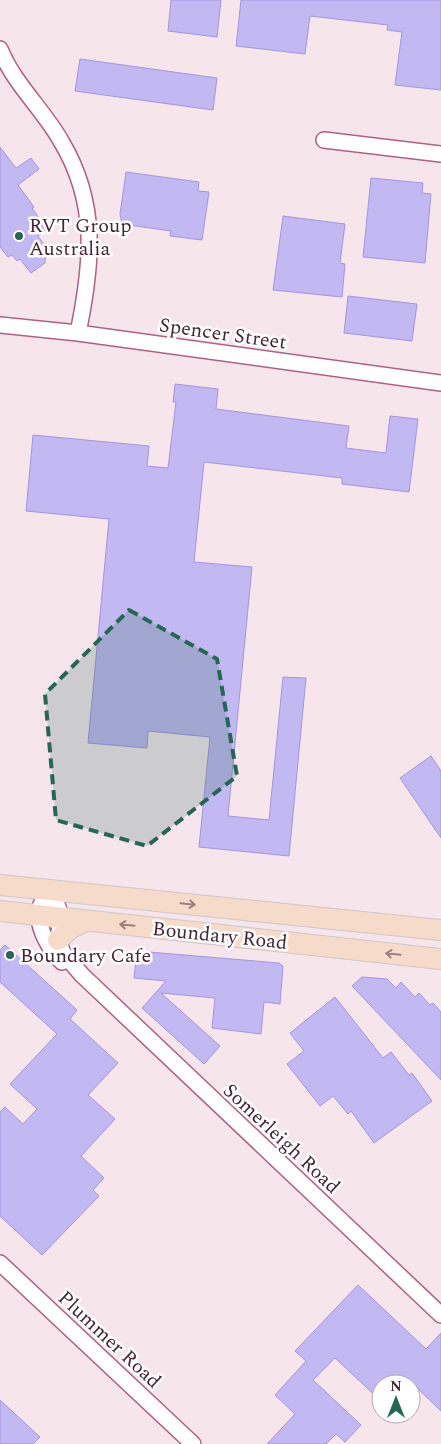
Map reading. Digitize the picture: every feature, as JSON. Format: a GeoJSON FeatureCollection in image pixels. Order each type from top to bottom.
{"type":"FeatureCollection","features":[{"type":"Feature","properties":{"kind":"main road","name":"Boundary Road"},"geometry":{"type":"LineString","coordinates":[[0,885],[441,930]]}},
{"type":"Feature","properties":{"kind":"main road","name":"Boundary Road"},"geometry":{"type":"LineString","coordinates":[[0,911],[40,926],[61,918],[441,959]]}},
{"type":"Feature","properties":{"kind":"main road"},"geometry":{"type":"LineString","coordinates":[[40,926],[71,928],[86,921]]}},
{"type":"Feature","properties":{"kind":"street"},"geometry":{"type":"LineString","coordinates":[[0,49],[17,81],[61,140],[76,170],[84,195],[90,244],[88,276],[78,333]]}},
{"type":"Feature","properties":{"kind":"street"},"geometry":{"type":"LineString","coordinates":[[324,140],[441,154]]}},
{"type":"Feature","properties":{"kind":"street","name":"Spencer Street"},"geometry":{"type":"LineString","coordinates":[[0,325],[78,333],[441,383]]}},
{"type":"Feature","properties":{"kind":"street"},"geometry":{"type":"LineString","coordinates":[[50,890],[61,918]]}},
{"type":"Feature","properties":{"kind":"street"},"geometry":{"type":"LineString","coordinates":[[40,926],[41,905],[50,890]]}},
{"type":"Feature","properties":{"kind":"street","name":"Somerleigh Road"},"geometry":{"type":"LineString","coordinates":[[40,926],[51,949],[60,960],[96,990],[441,1315]]}},
{"type":"Feature","properties":{"kind":"street","name":"Plummer Road"},"geometry":{"type":"LineString","coordinates":[[0,1263],[193,1444]]}},
{"type":"Feature","properties":{"kind":"highlighted area"},"geometry":{"type":"Polygon","coordinates":[[[129,610],[217,659],[237,776],[147,846],[56,820],[45,694],[129,610]]]}},
{"type":"Feature","properties":{"kind":"building"},"geometry":{"type":"Polygon","coordinates":[[[171,0],[221,0],[217,37],[168,31],[171,0]]]}},
{"type":"Feature","properties":{"kind":"building"},"geometry":{"type":"Polygon","coordinates":[[[241,0],[441,0],[441,90],[395,85],[402,32],[387,30],[388,25],[310,16],[305,54],[236,46],[241,0]]]}},
{"type":"Feature","properties":{"kind":"building"},"geometry":{"type":"Polygon","coordinates":[[[80,59],[217,78],[213,110],[75,91],[80,59]]]}},
{"type":"Feature","properties":{"kind":"building"},"geometry":{"type":"Polygon","coordinates":[[[0,147],[16,168],[31,158],[39,169],[18,185],[47,229],[38,236],[46,247],[45,263],[31,273],[20,259],[17,261],[12,255],[8,257],[0,247],[0,147]]]}},
{"type":"Feature","properties":{"kind":"building"},"geometry":{"type":"Polygon","coordinates":[[[126,172],[199,182],[198,191],[209,192],[202,240],[170,236],[171,231],[122,224],[120,214],[126,172]]]}},
{"type":"Feature","properties":{"kind":"building"},"geometry":{"type":"Polygon","coordinates":[[[371,178],[423,183],[422,193],[431,194],[425,263],[363,257],[371,178]]]}},
{"type":"Feature","properties":{"kind":"building"},"geometry":{"type":"Polygon","coordinates":[[[283,216],[345,224],[340,263],[345,264],[342,297],[273,290],[283,216]]]}},
{"type":"Feature","properties":{"kind":"building"},"geometry":{"type":"Polygon","coordinates":[[[348,296],[417,304],[412,341],[344,333],[348,296]]]}},
{"type":"Feature","properties":{"kind":"building"},"geometry":{"type":"Polygon","coordinates":[[[175,384],[218,389],[216,409],[349,426],[346,448],[386,453],[390,416],[418,419],[409,492],[342,484],[342,478],[204,462],[194,562],[252,567],[228,816],[269,820],[283,677],[306,678],[289,856],[199,847],[210,737],[148,731],[147,748],[88,743],[109,519],[26,511],[33,435],[149,446],[147,466],[168,468],[176,402],[173,402],[175,384]]]}},
{"type":"Feature","properties":{"kind":"building"},"geometry":{"type":"Polygon","coordinates":[[[431,756],[441,771],[441,838],[400,778],[431,756]]]}},
{"type":"Feature","properties":{"kind":"building"},"geometry":{"type":"Polygon","coordinates":[[[5,945],[77,1010],[70,1019],[118,1063],[88,1095],[115,1119],[81,1156],[104,1178],[93,1190],[99,1196],[42,1255],[0,1216],[0,1112],[5,1107],[23,1124],[37,1109],[10,1084],[57,1034],[0,982],[0,950],[5,945]]]}},
{"type":"Feature","properties":{"kind":"building"},"geometry":{"type":"Polygon","coordinates":[[[137,951],[279,963],[283,966],[280,1004],[264,1002],[261,1034],[212,1028],[215,998],[161,993],[220,1046],[204,1064],[142,1008],[166,981],[134,978],[137,951]]]}},
{"type":"Feature","properties":{"kind":"building"},"geometry":{"type":"Polygon","coordinates":[[[362,977],[387,979],[396,988],[401,982],[415,997],[419,993],[430,1005],[433,1003],[441,1012],[441,1080],[352,986],[362,977]]]}},
{"type":"Feature","properties":{"kind":"building"},"geometry":{"type":"Polygon","coordinates":[[[335,997],[383,1058],[391,1052],[409,1075],[412,1073],[432,1101],[374,1143],[351,1111],[348,1114],[333,1096],[320,1106],[287,1064],[304,1051],[290,1033],[335,997]]]}},
{"type":"Feature","properties":{"kind":"building"},"geometry":{"type":"Polygon","coordinates":[[[358,1285],[426,1349],[441,1333],[441,1411],[421,1392],[421,1374],[371,1374],[371,1392],[335,1358],[313,1380],[361,1425],[345,1442],[336,1434],[326,1444],[267,1444],[295,1414],[275,1395],[306,1361],[295,1351],[358,1285]]]}},
{"type":"Feature","properties":{"kind":"building"},"geometry":{"type":"Polygon","coordinates":[[[0,1400],[40,1437],[33,1444],[0,1444],[0,1400]]]}},
{"type":"Feature","properties":{"kind":"place","name":"RVT Group Australia"},"geometry":{"type":"Point","coordinates":[19,236]}},
{"type":"Feature","properties":{"kind":"place","name":"Boundary Cafe"},"geometry":{"type":"Point","coordinates":[10,955]}}]}
